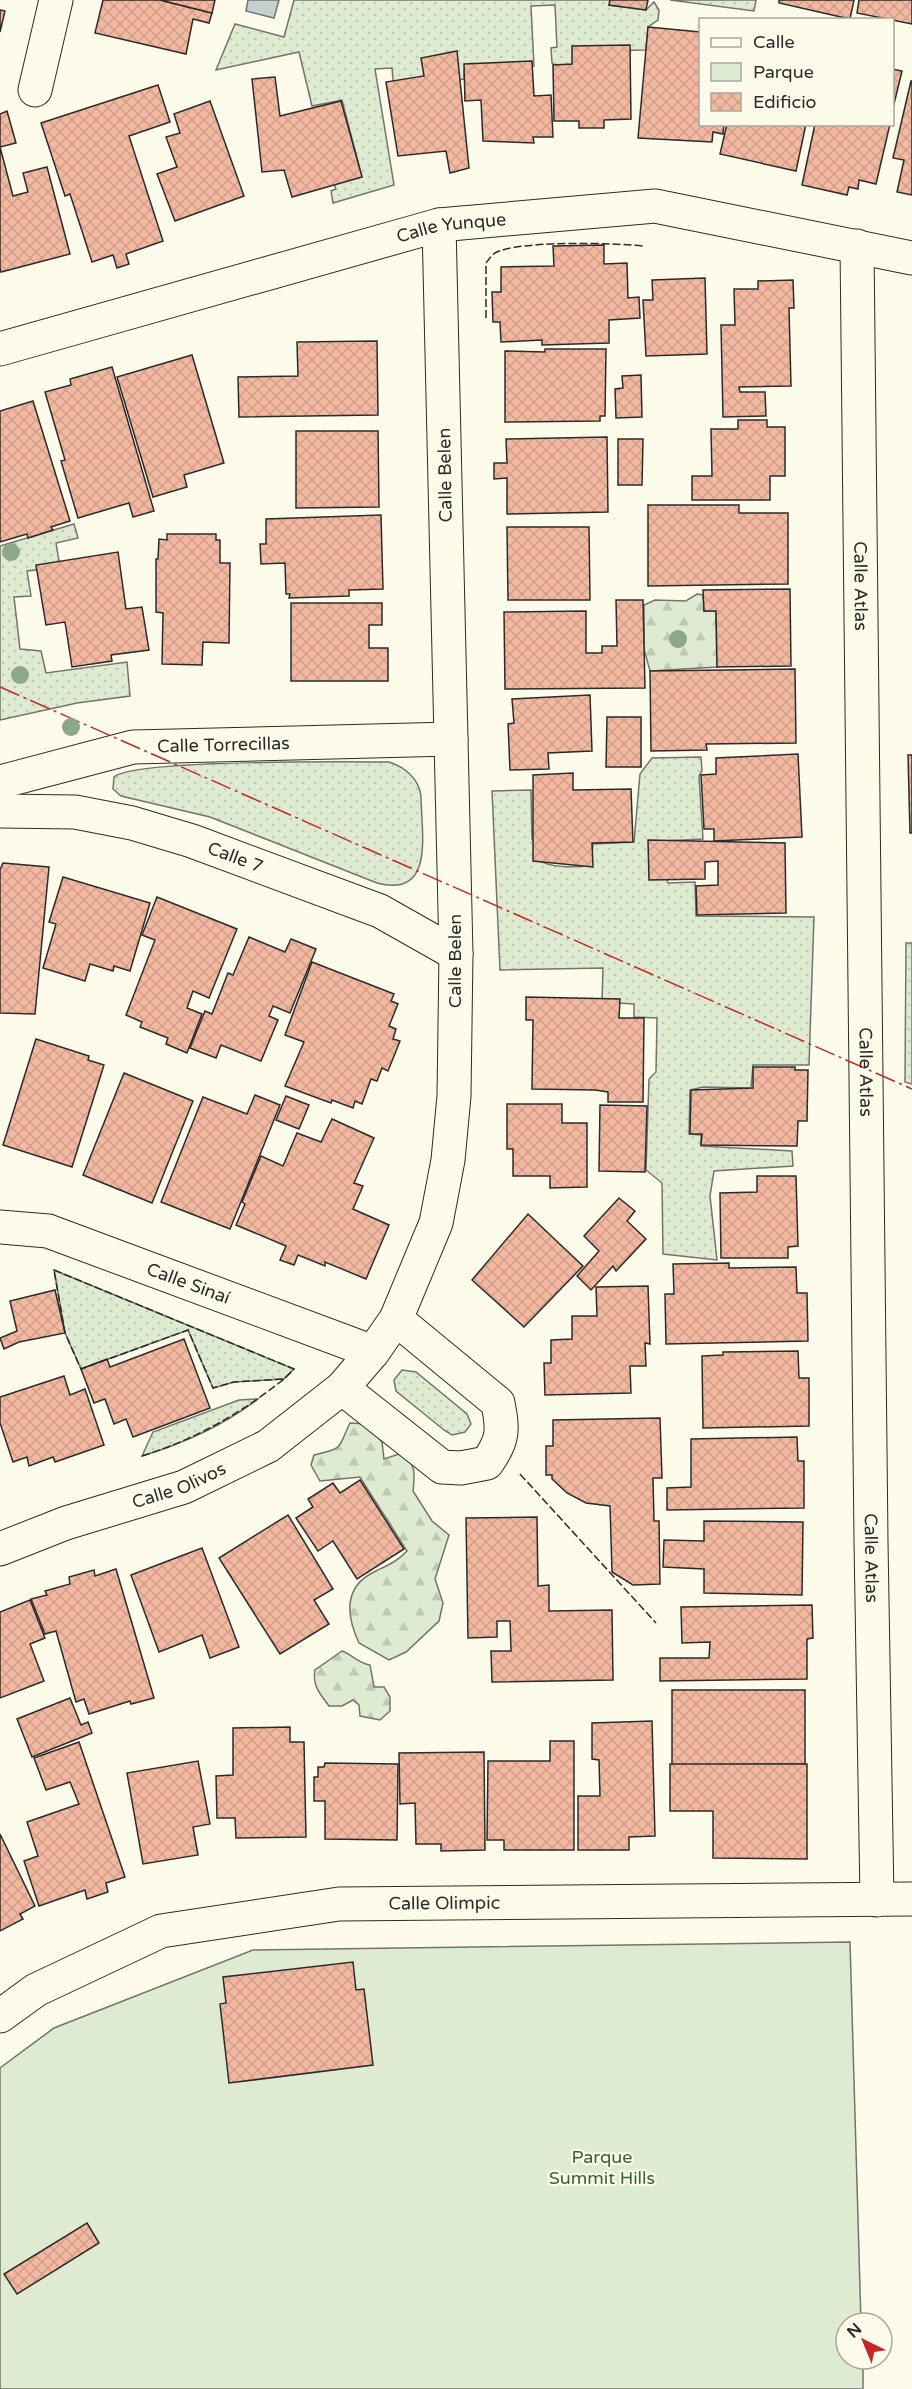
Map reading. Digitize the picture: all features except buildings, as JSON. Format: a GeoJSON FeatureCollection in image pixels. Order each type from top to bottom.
{"type":"FeatureCollection","features":[{"type":"Feature","properties":{"kind":"street"},"geometry":{"type":"LineString","coordinates":[[35,90],[56,0]]}},
{"type":"Feature","properties":{"kind":"street","name":"Calle Yunque"},"geometry":{"type":"LineString","coordinates":[[0,350],[439,225],[655,206],[912,258]]}},
{"type":"Feature","properties":{"kind":"street","name":"Calle Belen"},"geometry":{"type":"LineString","coordinates":[[373,1352],[396,1318],[436,1223],[448,1160],[454,1096],[456,954],[439,225]]}},
{"type":"Feature","properties":{"kind":"street","name":"Calle Atlas"},"geometry":{"type":"LineString","coordinates":[[856,246],[877,1900]]}},
{"type":"Feature","properties":{"kind":"street","name":"Calle Torrecillas"},"geometry":{"type":"LineString","coordinates":[[0,782],[133,747],[451,740]]}},
{"type":"Feature","properties":{"kind":"street","name":"Calle 7"},"geometry":{"type":"LineString","coordinates":[[0,811],[75,812],[132,823],[192,841],[380,911],[456,954]]}},
{"type":"Feature","properties":{"kind":"street","name":"Calle Sinaí"},"geometry":{"type":"LineString","coordinates":[[0,1227],[48,1231],[373,1352]]}},
{"type":"Feature","properties":{"kind":"street"},"geometry":{"type":"LineString","coordinates":[[342,1388],[442,1467],[461,1468],[487,1463],[499,1446],[502,1429],[498,1402],[396,1318]]}},
{"type":"Feature","properties":{"kind":"street","name":"Calle Olivos"},"geometry":{"type":"LineString","coordinates":[[0,1549],[66,1523],[184,1487],[268,1446],[342,1388],[373,1352]]}},
{"type":"Feature","properties":{"kind":"street","name":"Calle Olimpic"},"geometry":{"type":"LineString","coordinates":[[0,2016],[36,1990],[161,1931],[339,1904],[912,1899]]}},
{"type":"Feature","properties":{"kind":"green space"},"geometry":{"type":"Polygon","coordinates":[[[294,0],[610,0],[609,5],[646,10],[654,2],[659,10],[658,20],[648,27],[646,50],[581,51],[581,69],[564,71],[552,63],[551,48],[557,47],[555,5],[531,6],[534,66],[464,71],[464,79],[394,90],[392,68],[375,69],[394,185],[333,203],[331,191],[336,189],[334,184],[362,177],[342,100],[312,106],[299,52],[216,70],[235,24],[284,37],[294,0]]]}},
{"type":"Feature","properties":{"kind":"green space"},"geometry":{"type":"Polygon","coordinates":[[[670,0],[756,0],[754,11],[670,0]]]}},
{"type":"Feature","properties":{"kind":"green space"},"geometry":{"type":"Polygon","coordinates":[[[74,524],[78,538],[56,543],[60,567],[27,571],[31,596],[14,597],[20,649],[41,651],[46,673],[127,662],[130,696],[77,703],[0,720],[0,546],[74,524]]]}},
{"type":"Feature","properties":{"kind":"green space"},"geometry":{"type":"Polygon","coordinates":[[[697,594],[703,595],[704,611],[716,611],[717,667],[650,671],[644,649],[644,605],[655,600],[686,601],[697,594]]]}},
{"type":"Feature","properties":{"kind":"green space"},"geometry":{"type":"Polygon","coordinates":[[[701,757],[702,771],[699,776],[703,839],[663,841],[663,871],[668,883],[695,882],[696,916],[814,917],[809,1065],[753,1065],[751,1088],[703,1087],[690,1090],[689,1134],[701,1135],[701,1146],[792,1151],[793,1166],[714,1171],[710,1196],[717,1260],[663,1254],[662,1183],[646,1170],[649,1079],[656,1072],[657,1018],[634,1017],[634,1004],[602,1002],[603,968],[500,970],[492,791],[531,790],[532,839],[536,844],[536,859],[548,864],[563,866],[591,865],[593,844],[634,842],[640,774],[652,758],[701,757]]]}},
{"type":"Feature","properties":{"kind":"green space"},"geometry":{"type":"Polygon","coordinates":[[[389,762],[410,774],[421,796],[423,843],[421,859],[417,872],[409,881],[396,885],[377,883],[210,817],[121,796],[113,789],[114,777],[130,771],[160,767],[244,763],[389,762]]]}},
{"type":"Feature","properties":{"kind":"green space"},"geometry":{"type":"Polygon","coordinates":[[[906,943],[912,943],[912,1084],[905,1082],[906,943]]]}},
{"type":"Feature","properties":{"kind":"green space"},"geometry":{"type":"Polygon","coordinates":[[[54,1270],[294,1369],[284,1379],[234,1382],[213,1388],[188,1330],[81,1369],[65,1333],[54,1270]]]}},
{"type":"Feature","properties":{"kind":"green space"},"geometry":{"type":"Polygon","coordinates":[[[402,1370],[416,1372],[467,1414],[471,1424],[465,1432],[452,1435],[396,1391],[394,1380],[402,1370]]]}},
{"type":"Feature","properties":{"kind":"green space"},"geometry":{"type":"Polygon","coordinates":[[[258,1399],[203,1433],[142,1456],[153,1432],[239,1400],[258,1399]]]}},
{"type":"Feature","properties":{"kind":"green space"},"geometry":{"type":"Polygon","coordinates":[[[350,1423],[367,1424],[382,1442],[384,1459],[402,1453],[407,1457],[414,1470],[413,1491],[432,1521],[449,1535],[435,1579],[443,1603],[439,1621],[406,1652],[389,1660],[359,1643],[352,1622],[350,1602],[353,1593],[365,1577],[396,1560],[407,1551],[360,1477],[320,1481],[311,1465],[314,1455],[335,1449],[341,1443],[350,1423]]]}},
{"type":"Feature","properties":{"kind":"green space"},"geometry":{"type":"Polygon","coordinates":[[[342,1651],[370,1665],[374,1687],[384,1687],[390,1697],[390,1711],[380,1720],[360,1716],[359,1705],[353,1700],[342,1706],[329,1706],[318,1689],[315,1670],[342,1651]]]}},
{"type":"Feature","properties":{"kind":"green space","name":"Parque Summit Hills"},"geometry":{"type":"Polygon","coordinates":[[[850,1942],[861,2311],[834,2311],[834,2371],[863,2371],[863,2389],[0,2389],[0,2068],[54,2028],[253,1950],[850,1942]]]}},
{"type":"Feature","properties":{"kind":"shaded area"},"geometry":{"type":"Polygon","coordinates":[[[248,0],[279,0],[274,18],[246,11],[248,0]]]}},
{"type":"Feature","properties":{"kind":"fence"},"geometry":{"type":"LineString","coordinates":[[486,318],[486,263],[495,253],[507,249],[545,244],[590,243],[643,246]]}},
{"type":"Feature","properties":{"kind":"fence"},"geometry":{"type":"LineString","coordinates":[[54,1270],[294,1369],[284,1379],[234,1382],[213,1388],[188,1330],[81,1369],[65,1333],[54,1270]]}},
{"type":"Feature","properties":{"kind":"fence"},"geometry":{"type":"LineString","coordinates":[[142,1456],[181,1442],[217,1424],[284,1379]]}},
{"type":"Feature","properties":{"kind":"fence"},"geometry":{"type":"LineString","coordinates":[[520,1474],[656,1623]]}},
{"type":"Feature","properties":{"kind":"power"},"geometry":{"type":"LineString","coordinates":[[0,687],[912,1089]]}}]}
